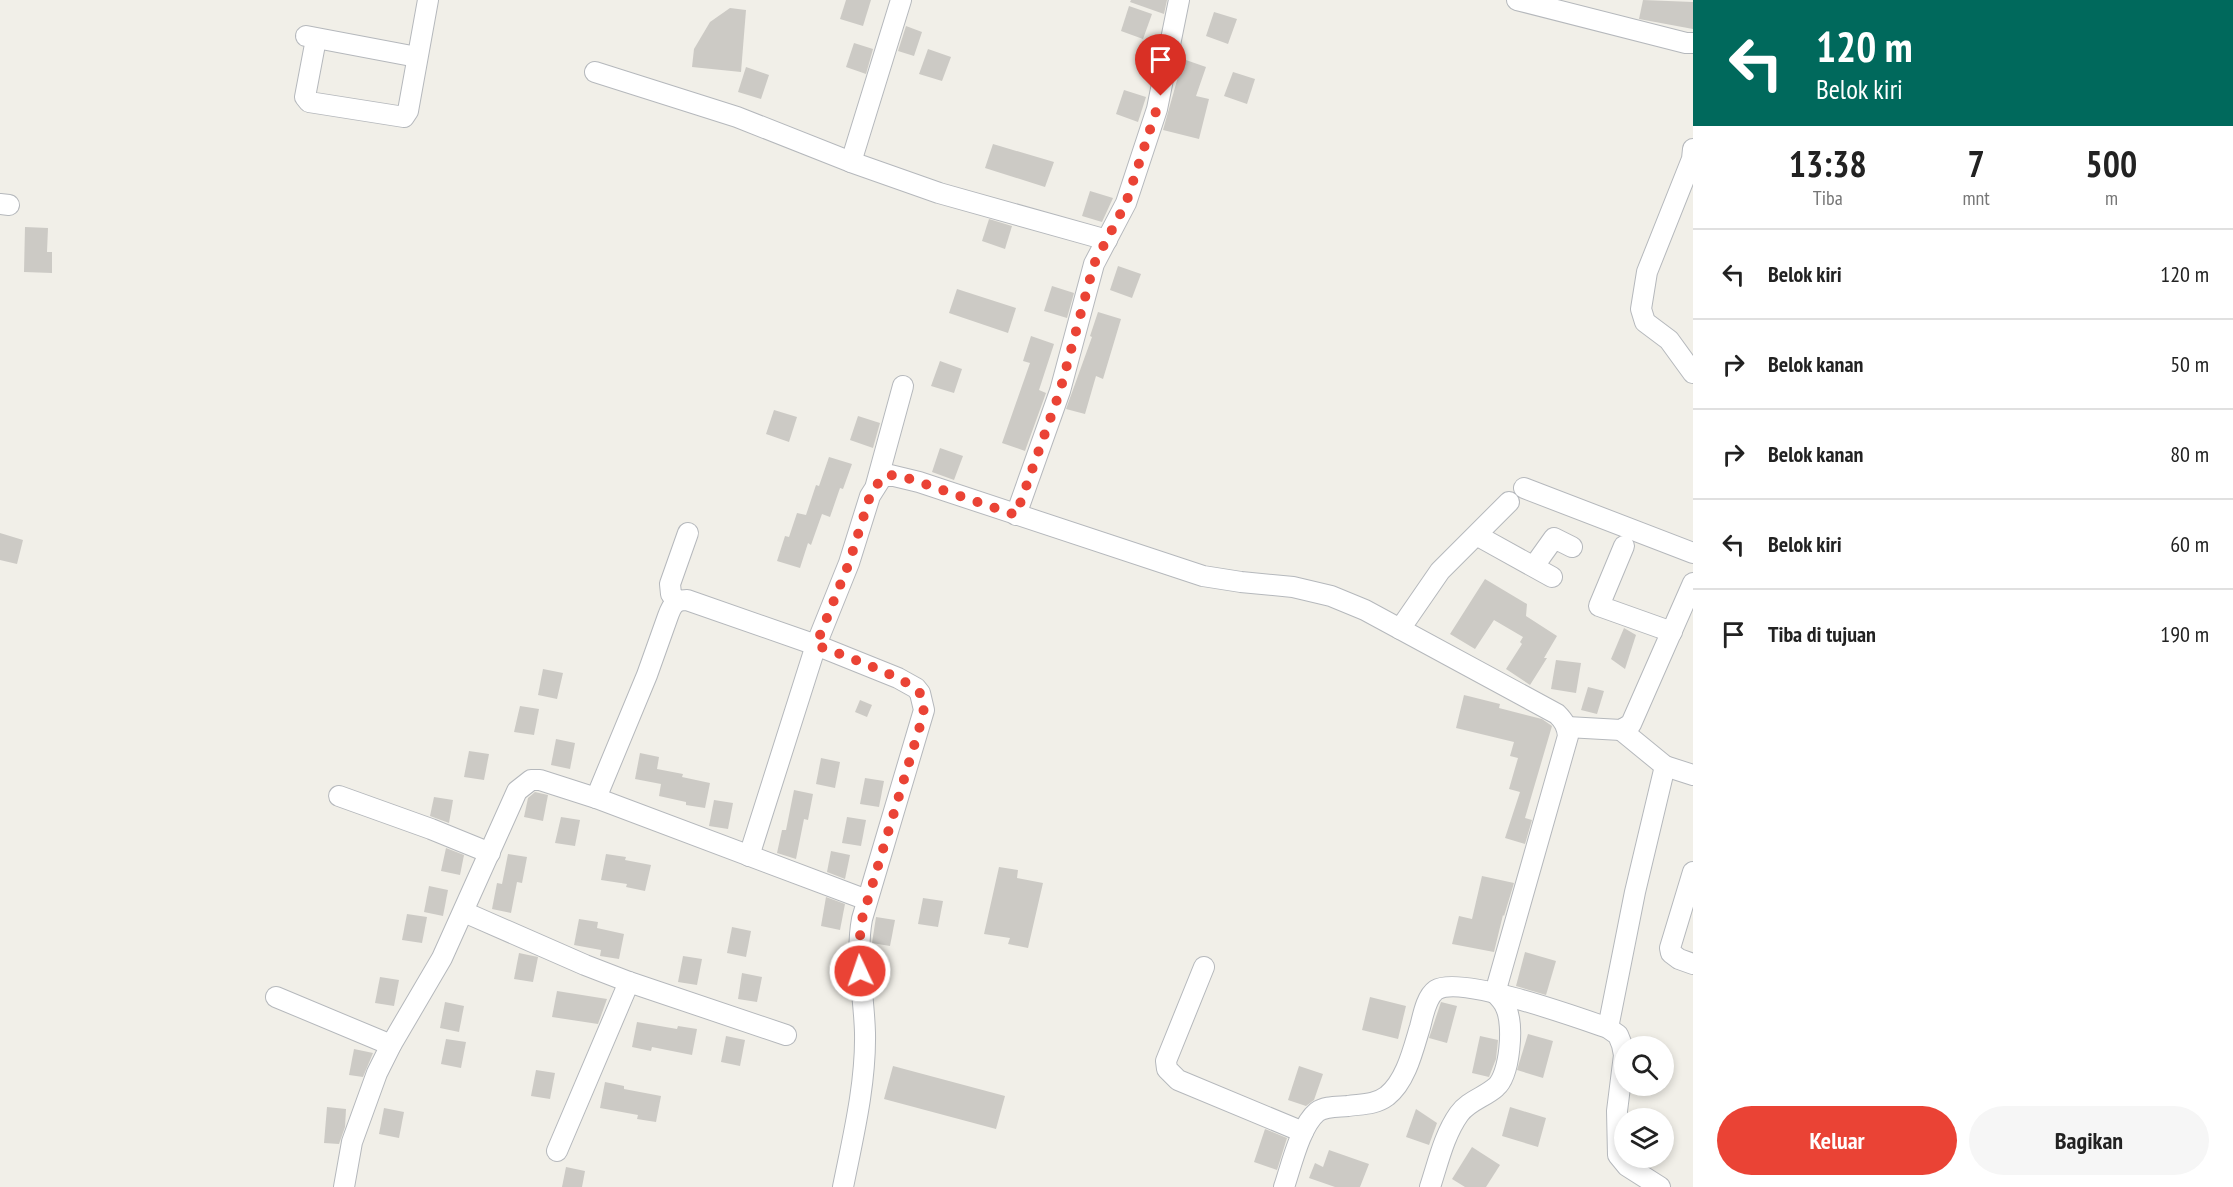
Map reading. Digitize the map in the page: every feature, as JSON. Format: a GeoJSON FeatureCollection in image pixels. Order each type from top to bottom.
{"type":"FeatureCollection","features":[{"type":"Feature","properties":{"kind":"street"},"geometry":{"type":"LineString","coordinates":[[417,57],[311,38],[305,97],[309,102],[404,117],[408,111],[428,0]]}},
{"type":"Feature","properties":{"kind":"street"},"geometry":{"type":"LineString","coordinates":[[851,162],[901,0]]}},
{"type":"Feature","properties":{"kind":"street"},"geometry":{"type":"LineString","coordinates":[[1016,515],[1060,391],[1089,278],[1126,203],[1157,109],[1179,0]]}},
{"type":"Feature","properties":{"kind":"street"},"geometry":{"type":"LineString","coordinates":[[1517,0],[1693,43]]}},
{"type":"Feature","properties":{"kind":"street"},"geometry":{"type":"LineString","coordinates":[[595,72],[737,117],[851,162],[939,193],[1107,240]]}},
{"type":"Feature","properties":{"kind":"street"},"geometry":{"type":"LineString","coordinates":[[1693,149],[1692,159],[1647,272],[1641,309],[1645,322],[1669,340],[1693,373]]}},
{"type":"Feature","properties":{"kind":"street"},"geometry":{"type":"LineString","coordinates":[[749,856],[816,645],[849,563],[876,485],[903,386]]}},
{"type":"Feature","properties":{"kind":"street"},"geometry":{"type":"LineString","coordinates":[[876,485],[882,477],[901,476],[1203,576],[1293,587],[1331,596],[1365,610],[1557,714],[1567,727],[1568,736],[1496,993]]}},
{"type":"Feature","properties":{"kind":"street"},"geometry":{"type":"LineString","coordinates":[[1524,488],[1693,553]]}},
{"type":"Feature","properties":{"kind":"street"},"geometry":{"type":"LineString","coordinates":[[1393,625],[1440,572],[1509,502]]}},
{"type":"Feature","properties":{"kind":"street"},"geometry":{"type":"LineString","coordinates":[[677,601],[671,594],[670,584],[688,532]]}},
{"type":"Feature","properties":{"kind":"street"},"geometry":{"type":"LineString","coordinates":[[1478,536],[1552,577]]}},
{"type":"Feature","properties":{"kind":"street"},"geometry":{"type":"LineString","coordinates":[[1534,566],[1554,538],[1572,547]]}},
{"type":"Feature","properties":{"kind":"street"},"geometry":{"type":"LineString","coordinates":[[1624,546],[1599,606],[1672,633]]}},
{"type":"Feature","properties":{"kind":"street"},"geometry":{"type":"LineString","coordinates":[[1567,727],[1621,730],[1631,724],[1693,583]]}},
{"type":"Feature","properties":{"kind":"street"},"geometry":{"type":"LineString","coordinates":[[596,798],[672,606],[677,601],[687,600],[816,645],[898,678],[916,688],[923,701],[924,710],[862,919],[858,954],[865,1034],[863,1077],[843,1187]]}},
{"type":"Feature","properties":{"kind":"street"},"geometry":{"type":"LineString","coordinates":[[1621,730],[1665,766],[1693,775]]}},
{"type":"Feature","properties":{"kind":"street"},"geometry":{"type":"LineString","coordinates":[[1608,1028],[1635,892],[1665,766]]}},
{"type":"Feature","properties":{"kind":"street"},"geometry":{"type":"LineString","coordinates":[[344,1187],[352,1142],[377,1073],[433,974],[464,912],[517,791],[531,780],[540,780],[596,798],[867,900]]}},
{"type":"Feature","properties":{"kind":"street"},"geometry":{"type":"LineString","coordinates":[[339,796],[490,853]]}},
{"type":"Feature","properties":{"kind":"street"},"geometry":{"type":"LineString","coordinates":[[1692,880],[1670,948],[1671,953],[1679,959],[1693,964]]}},
{"type":"Feature","properties":{"kind":"street"},"geometry":{"type":"LineString","coordinates":[[464,912],[629,982],[786,1035]]}},
{"type":"Feature","properties":{"kind":"street"},"geometry":{"type":"LineString","coordinates":[[1204,967],[1166,1061],[1167,1069],[1178,1080],[1303,1132]]}},
{"type":"Feature","properties":{"kind":"street"},"geometry":{"type":"LineString","coordinates":[[557,1151],[629,982]]}},
{"type":"Feature","properties":{"kind":"street"},"geometry":{"type":"LineString","coordinates":[[1284,1187],[1303,1132],[1316,1113],[1323,1109],[1368,1104],[1388,1095],[1397,1085],[1412,1055],[1429,999],[1437,990],[1455,988],[1496,993],[1608,1028],[1618,1035],[1624,1055],[1617,1111],[1618,1155],[1627,1166],[1660,1187]]}},
{"type":"Feature","properties":{"kind":"street"},"geometry":{"type":"LineString","coordinates":[[1430,1187],[1446,1139],[1459,1114],[1467,1105],[1495,1089],[1505,1074],[1510,1027],[1506,1006],[1496,993]]}},
{"type":"Feature","properties":{"kind":"street"},"geometry":{"type":"LineString","coordinates":[[276,997],[391,1045]]}},
{"type":"Feature","properties":{"kind":"building"},"geometry":{"type":"Polygon","coordinates":[[[846,0],[871,0],[863,26],[840,19],[846,0]]]}},
{"type":"Feature","properties":{"kind":"building"},"geometry":{"type":"Polygon","coordinates":[[[1131,0],[1167,0],[1164,14],[1130,2],[1131,0]]]}},
{"type":"Feature","properties":{"kind":"building"},"geometry":{"type":"Polygon","coordinates":[[[1643,0],[1693,2],[1693,29],[1639,19],[1643,0]]]}},
{"type":"Feature","properties":{"kind":"building"},"geometry":{"type":"Polygon","coordinates":[[[1129,6],[1152,14],[1143,39],[1121,31],[1129,6]]]}},
{"type":"Feature","properties":{"kind":"building"},"geometry":{"type":"Polygon","coordinates":[[[730,8],[746,10],[741,72],[692,67],[694,49],[710,22],[730,8]]]}},
{"type":"Feature","properties":{"kind":"building"},"geometry":{"type":"Polygon","coordinates":[[[1214,12],[1237,19],[1228,44],[1206,36],[1214,12]]]}},
{"type":"Feature","properties":{"kind":"building"},"geometry":{"type":"Polygon","coordinates":[[[906,26],[922,32],[914,56],[898,51],[906,26]]]}},
{"type":"Feature","properties":{"kind":"building"},"geometry":{"type":"Polygon","coordinates":[[[854,43],[873,49],[866,74],[846,67],[854,43]]]}},
{"type":"Feature","properties":{"kind":"building"},"geometry":{"type":"Polygon","coordinates":[[[928,49],[951,57],[942,81],[919,74],[928,49]]]}},
{"type":"Feature","properties":{"kind":"building"},"geometry":{"type":"Polygon","coordinates":[[[1183,59],[1206,67],[1196,96],[1209,99],[1199,139],[1163,130],[1183,59]]]}},
{"type":"Feature","properties":{"kind":"building"},"geometry":{"type":"Polygon","coordinates":[[[746,67],[769,75],[761,99],[738,92],[746,67]]]}},
{"type":"Feature","properties":{"kind":"building"},"geometry":{"type":"Polygon","coordinates":[[[1233,72],[1255,79],[1247,104],[1224,96],[1233,72]]]}},
{"type":"Feature","properties":{"kind":"building"},"geometry":{"type":"Polygon","coordinates":[[[1124,90],[1146,97],[1138,122],[1116,114],[1124,90]]]}},
{"type":"Feature","properties":{"kind":"building"},"geometry":{"type":"Polygon","coordinates":[[[993,144],[1054,162],[1045,187],[985,168],[993,144]]]}},
{"type":"Feature","properties":{"kind":"building"},"geometry":{"type":"Polygon","coordinates":[[[1090,191],[1113,198],[1102,222],[1082,216],[1090,191]]]}},
{"type":"Feature","properties":{"kind":"building"},"geometry":{"type":"Polygon","coordinates":[[[989,219],[1012,226],[1005,249],[982,241],[989,219]]]}},
{"type":"Feature","properties":{"kind":"building"},"geometry":{"type":"Polygon","coordinates":[[[25,227],[48,228],[47,252],[52,252],[52,273],[24,272],[25,227]]]}},
{"type":"Feature","properties":{"kind":"building"},"geometry":{"type":"Polygon","coordinates":[[[1118,266],[1141,274],[1132,298],[1110,290],[1118,266]]]}},
{"type":"Feature","properties":{"kind":"building"},"geometry":{"type":"Polygon","coordinates":[[[1052,286],[1074,293],[1067,318],[1044,311],[1052,286]]]}},
{"type":"Feature","properties":{"kind":"building"},"geometry":{"type":"Polygon","coordinates":[[[957,289],[1016,308],[1008,333],[949,313],[957,289]]]}},
{"type":"Feature","properties":{"kind":"building"},"geometry":{"type":"Polygon","coordinates":[[[1098,312],[1121,319],[1103,379],[1096,376],[1085,414],[1066,409],[1092,337],[1090,336],[1098,312]]]}},
{"type":"Feature","properties":{"kind":"building"},"geometry":{"type":"Polygon","coordinates":[[[1031,336],[1054,344],[1039,390],[1046,393],[1025,451],[1002,443],[1030,363],[1023,361],[1031,336]]]}},
{"type":"Feature","properties":{"kind":"building"},"geometry":{"type":"Polygon","coordinates":[[[940,361],[962,369],[954,393],[931,386],[940,361]]]}},
{"type":"Feature","properties":{"kind":"building"},"geometry":{"type":"Polygon","coordinates":[[[774,410],[797,417],[789,442],[766,434],[774,410]]]}},
{"type":"Feature","properties":{"kind":"building"},"geometry":{"type":"Polygon","coordinates":[[[858,416],[880,423],[873,448],[850,440],[858,416]]]}},
{"type":"Feature","properties":{"kind":"building"},"geometry":{"type":"Polygon","coordinates":[[[940,448],[963,456],[954,480],[932,472],[940,448]]]}},
{"type":"Feature","properties":{"kind":"building"},"geometry":{"type":"Polygon","coordinates":[[[829,457],[852,464],[843,489],[840,488],[830,517],[822,514],[811,545],[808,543],[800,568],[777,561],[785,536],[789,537],[797,513],[806,515],[829,457]]]}},
{"type":"Feature","properties":{"kind":"building"},"geometry":{"type":"Polygon","coordinates":[[[0,533],[23,540],[17,564],[0,560],[0,533]]]}},
{"type":"Feature","properties":{"kind":"building"},"geometry":{"type":"Polygon","coordinates":[[[1485,579],[1527,604],[1526,616],[1557,636],[1544,658],[1547,658],[1530,685],[1506,669],[1522,644],[1520,642],[1523,637],[1494,620],[1475,649],[1450,634],[1485,579]]]}},
{"type":"Feature","properties":{"kind":"building"},"geometry":{"type":"Polygon","coordinates":[[[1624,628],[1636,635],[1625,669],[1611,659],[1624,628]]]}},
{"type":"Feature","properties":{"kind":"building"},"geometry":{"type":"Polygon","coordinates":[[[1556,660],[1581,663],[1576,693],[1551,689],[1556,660]]]}},
{"type":"Feature","properties":{"kind":"building"},"geometry":{"type":"Polygon","coordinates":[[[543,669],[563,673],[557,699],[538,695],[543,669]]]}},
{"type":"Feature","properties":{"kind":"building"},"geometry":{"type":"Polygon","coordinates":[[[1588,687],[1604,691],[1597,714],[1581,710],[1588,687]]]}},
{"type":"Feature","properties":{"kind":"building"},"geometry":{"type":"Polygon","coordinates":[[[1464,695],[1500,704],[1499,708],[1542,719],[1552,726],[1525,818],[1532,820],[1525,844],[1505,838],[1520,792],[1509,789],[1518,758],[1510,756],[1514,742],[1456,728],[1464,695]]]}},
{"type":"Feature","properties":{"kind":"building"},"geometry":{"type":"Polygon","coordinates":[[[860,700],[872,705],[867,717],[855,712],[860,700]]]}},
{"type":"Feature","properties":{"kind":"building"},"geometry":{"type":"Polygon","coordinates":[[[520,706],[539,709],[534,735],[514,732],[520,706]]]}},
{"type":"Feature","properties":{"kind":"building"},"geometry":{"type":"Polygon","coordinates":[[[556,739],[575,743],[570,769],[551,765],[556,739]]]}},
{"type":"Feature","properties":{"kind":"building"},"geometry":{"type":"Polygon","coordinates":[[[469,751],[489,754],[484,780],[464,777],[469,751]]]}},
{"type":"Feature","properties":{"kind":"building"},"geometry":{"type":"Polygon","coordinates":[[[640,753],[659,757],[657,769],[683,774],[682,777],[710,783],[705,808],[686,805],[686,802],[659,796],[661,784],[635,779],[640,753]]]}},
{"type":"Feature","properties":{"kind":"building"},"geometry":{"type":"Polygon","coordinates":[[[821,758],[840,762],[835,788],[816,784],[821,758]]]}},
{"type":"Feature","properties":{"kind":"building"},"geometry":{"type":"Polygon","coordinates":[[[865,778],[884,781],[879,807],[860,804],[865,778]]]}},
{"type":"Feature","properties":{"kind":"building"},"geometry":{"type":"Polygon","coordinates":[[[794,790],[813,794],[808,820],[804,819],[796,859],[777,853],[782,830],[786,830],[794,790]]]}},
{"type":"Feature","properties":{"kind":"building"},"geometry":{"type":"Polygon","coordinates":[[[535,792],[548,795],[543,821],[524,817],[528,798],[535,792]]]}},
{"type":"Feature","properties":{"kind":"building"},"geometry":{"type":"Polygon","coordinates":[[[434,797],[453,800],[449,823],[430,816],[434,797]]]}},
{"type":"Feature","properties":{"kind":"building"},"geometry":{"type":"Polygon","coordinates":[[[714,800],[733,803],[728,829],[709,826],[714,800]]]}},
{"type":"Feature","properties":{"kind":"building"},"geometry":{"type":"Polygon","coordinates":[[[561,817],[580,820],[575,846],[555,843],[561,817]]]}},
{"type":"Feature","properties":{"kind":"building"},"geometry":{"type":"Polygon","coordinates":[[[847,817],[866,820],[861,846],[842,843],[847,817]]]}},
{"type":"Feature","properties":{"kind":"building"},"geometry":{"type":"Polygon","coordinates":[[[446,848],[464,855],[460,875],[441,871],[446,848]]]}},
{"type":"Feature","properties":{"kind":"building"},"geometry":{"type":"Polygon","coordinates":[[[831,851],[850,855],[845,879],[827,872],[831,851]]]}},
{"type":"Feature","properties":{"kind":"building"},"geometry":{"type":"Polygon","coordinates":[[[508,854],[527,857],[522,883],[517,882],[511,913],[492,909],[497,883],[502,884],[508,854]]]}},
{"type":"Feature","properties":{"kind":"building"},"geometry":{"type":"Polygon","coordinates":[[[606,854],[626,857],[625,860],[651,865],[645,891],[626,887],[627,884],[601,880],[606,854]]]}},
{"type":"Feature","properties":{"kind":"building"},"geometry":{"type":"Polygon","coordinates":[[[999,867],[1018,870],[1017,878],[1043,883],[1028,948],[1008,944],[1010,938],[984,934],[999,867]]]}},
{"type":"Feature","properties":{"kind":"building"},"geometry":{"type":"Polygon","coordinates":[[[1482,876],[1514,883],[1494,952],[1452,944],[1459,916],[1472,919],[1482,876]]]}},
{"type":"Feature","properties":{"kind":"building"},"geometry":{"type":"Polygon","coordinates":[[[429,886],[448,890],[443,916],[424,912],[429,886]]]}},
{"type":"Feature","properties":{"kind":"building"},"geometry":{"type":"Polygon","coordinates":[[[826,897],[845,904],[840,930],[821,926],[826,897]]]}},
{"type":"Feature","properties":{"kind":"building"},"geometry":{"type":"Polygon","coordinates":[[[923,898],[943,901],[938,927],[918,924],[923,898]]]}},
{"type":"Feature","properties":{"kind":"building"},"geometry":{"type":"Polygon","coordinates":[[[407,914],[427,917],[422,943],[402,940],[407,914]]]}},
{"type":"Feature","properties":{"kind":"building"},"geometry":{"type":"Polygon","coordinates":[[[876,917],[895,920],[890,946],[872,943],[876,917]]]}},
{"type":"Feature","properties":{"kind":"building"},"geometry":{"type":"Polygon","coordinates":[[[579,919],[598,922],[597,928],[624,934],[619,959],[600,956],[601,950],[574,945],[579,919]]]}},
{"type":"Feature","properties":{"kind":"building"},"geometry":{"type":"Polygon","coordinates":[[[732,927],[751,931],[746,957],[727,953],[732,927]]]}},
{"type":"Feature","properties":{"kind":"building"},"geometry":{"type":"Polygon","coordinates":[[[1525,952],[1556,961],[1546,995],[1516,986],[1525,952]]]}},
{"type":"Feature","properties":{"kind":"building"},"geometry":{"type":"Polygon","coordinates":[[[519,953],[538,957],[533,982],[514,979],[519,953]]]}},
{"type":"Feature","properties":{"kind":"building"},"geometry":{"type":"Polygon","coordinates":[[[683,956],[702,959],[697,985],[678,982],[683,956]]]}},
{"type":"Feature","properties":{"kind":"building"},"geometry":{"type":"Polygon","coordinates":[[[742,973],[762,977],[757,1002],[738,999],[742,973]]]}},
{"type":"Feature","properties":{"kind":"building"},"geometry":{"type":"Polygon","coordinates":[[[380,977],[399,980],[394,1006],[375,1003],[380,977]]]}},
{"type":"Feature","properties":{"kind":"building"},"geometry":{"type":"Polygon","coordinates":[[[557,991],[607,999],[598,1024],[552,1017],[557,991]]]}},
{"type":"Feature","properties":{"kind":"building"},"geometry":{"type":"Polygon","coordinates":[[[1370,997],[1406,1006],[1398,1039],[1362,1030],[1370,997]]]}},
{"type":"Feature","properties":{"kind":"building"},"geometry":{"type":"Polygon","coordinates":[[[445,1002],[464,1006],[459,1032],[440,1028],[445,1002]]]}},
{"type":"Feature","properties":{"kind":"building"},"geometry":{"type":"Polygon","coordinates":[[[1441,1002],[1457,1006],[1447,1043],[1429,1038],[1441,1002]]]}},
{"type":"Feature","properties":{"kind":"building"},"geometry":{"type":"Polygon","coordinates":[[[637,1022],[677,1029],[678,1026],[697,1029],[692,1055],[652,1047],[651,1051],[632,1047],[637,1022]]]}},
{"type":"Feature","properties":{"kind":"building"},"geometry":{"type":"Polygon","coordinates":[[[1528,1034],[1553,1041],[1543,1078],[1517,1070],[1528,1034]]]}},
{"type":"Feature","properties":{"kind":"building"},"geometry":{"type":"Polygon","coordinates":[[[726,1036],[745,1040],[740,1066],[721,1062],[726,1036]]]}},
{"type":"Feature","properties":{"kind":"building"},"geometry":{"type":"Polygon","coordinates":[[[1480,1036],[1498,1040],[1496,1059],[1489,1077],[1472,1073],[1480,1036]]]}},
{"type":"Feature","properties":{"kind":"building"},"geometry":{"type":"Polygon","coordinates":[[[446,1039],[466,1042],[461,1068],[441,1064],[446,1039]]]}},
{"type":"Feature","properties":{"kind":"building"},"geometry":{"type":"Polygon","coordinates":[[[354,1049],[373,1053],[363,1077],[349,1075],[354,1049]]]}},
{"type":"Feature","properties":{"kind":"building"},"geometry":{"type":"Polygon","coordinates":[[[893,1066],[1005,1096],[996,1129],[884,1099],[893,1066]]]}},
{"type":"Feature","properties":{"kind":"building"},"geometry":{"type":"Polygon","coordinates":[[[1299,1066],[1323,1074],[1314,1100],[1306,1106],[1288,1100],[1299,1066]]]}},
{"type":"Feature","properties":{"kind":"building"},"geometry":{"type":"Polygon","coordinates":[[[536,1070],[555,1073],[550,1099],[531,1096],[536,1070]]]}},
{"type":"Feature","properties":{"kind":"building"},"geometry":{"type":"Polygon","coordinates":[[[605,1082],[624,1086],[624,1089],[661,1096],[656,1122],[637,1119],[638,1115],[600,1108],[605,1082]]]}},
{"type":"Feature","properties":{"kind":"building"},"geometry":{"type":"Polygon","coordinates":[[[327,1107],[346,1109],[345,1127],[339,1144],[324,1143],[327,1107]]]}},
{"type":"Feature","properties":{"kind":"building"},"geometry":{"type":"Polygon","coordinates":[[[1510,1107],[1546,1118],[1538,1147],[1502,1136],[1510,1107]]]}},
{"type":"Feature","properties":{"kind":"building"},"geometry":{"type":"Polygon","coordinates":[[[384,1108],[404,1112],[399,1138],[379,1134],[384,1108]]]}},
{"type":"Feature","properties":{"kind":"building"},"geometry":{"type":"Polygon","coordinates":[[[1416,1109],[1437,1123],[1429,1145],[1406,1137],[1416,1109]]]}},
{"type":"Feature","properties":{"kind":"building"},"geometry":{"type":"Polygon","coordinates":[[[1265,1129],[1287,1138],[1277,1170],[1254,1162],[1265,1129]]]}},
{"type":"Feature","properties":{"kind":"building"},"geometry":{"type":"Polygon","coordinates":[[[1472,1147],[1500,1165],[1486,1187],[1465,1187],[1452,1179],[1472,1147]]]}},
{"type":"Feature","properties":{"kind":"building"},"geometry":{"type":"Polygon","coordinates":[[[1329,1150],[1369,1164],[1360,1187],[1335,1187],[1309,1178],[1315,1163],[1323,1167],[1329,1150]]]}},
{"type":"Feature","properties":{"kind":"building"},"geometry":{"type":"Polygon","coordinates":[[[566,1167],[585,1171],[582,1187],[562,1187],[566,1167]]]}},
{"type":"Feature","properties":{"kind":"route"},"geometry":{"type":"LineString","coordinates":[[860,971],[858,954],[862,919],[920,726],[924,710],[923,701],[916,688],[898,678],[816,645],[849,563],[870,496],[882,477],[901,476],[1016,515],[1060,391],[1089,278],[1098,255],[1118,222],[1126,203],[1161,96]]}}]}
